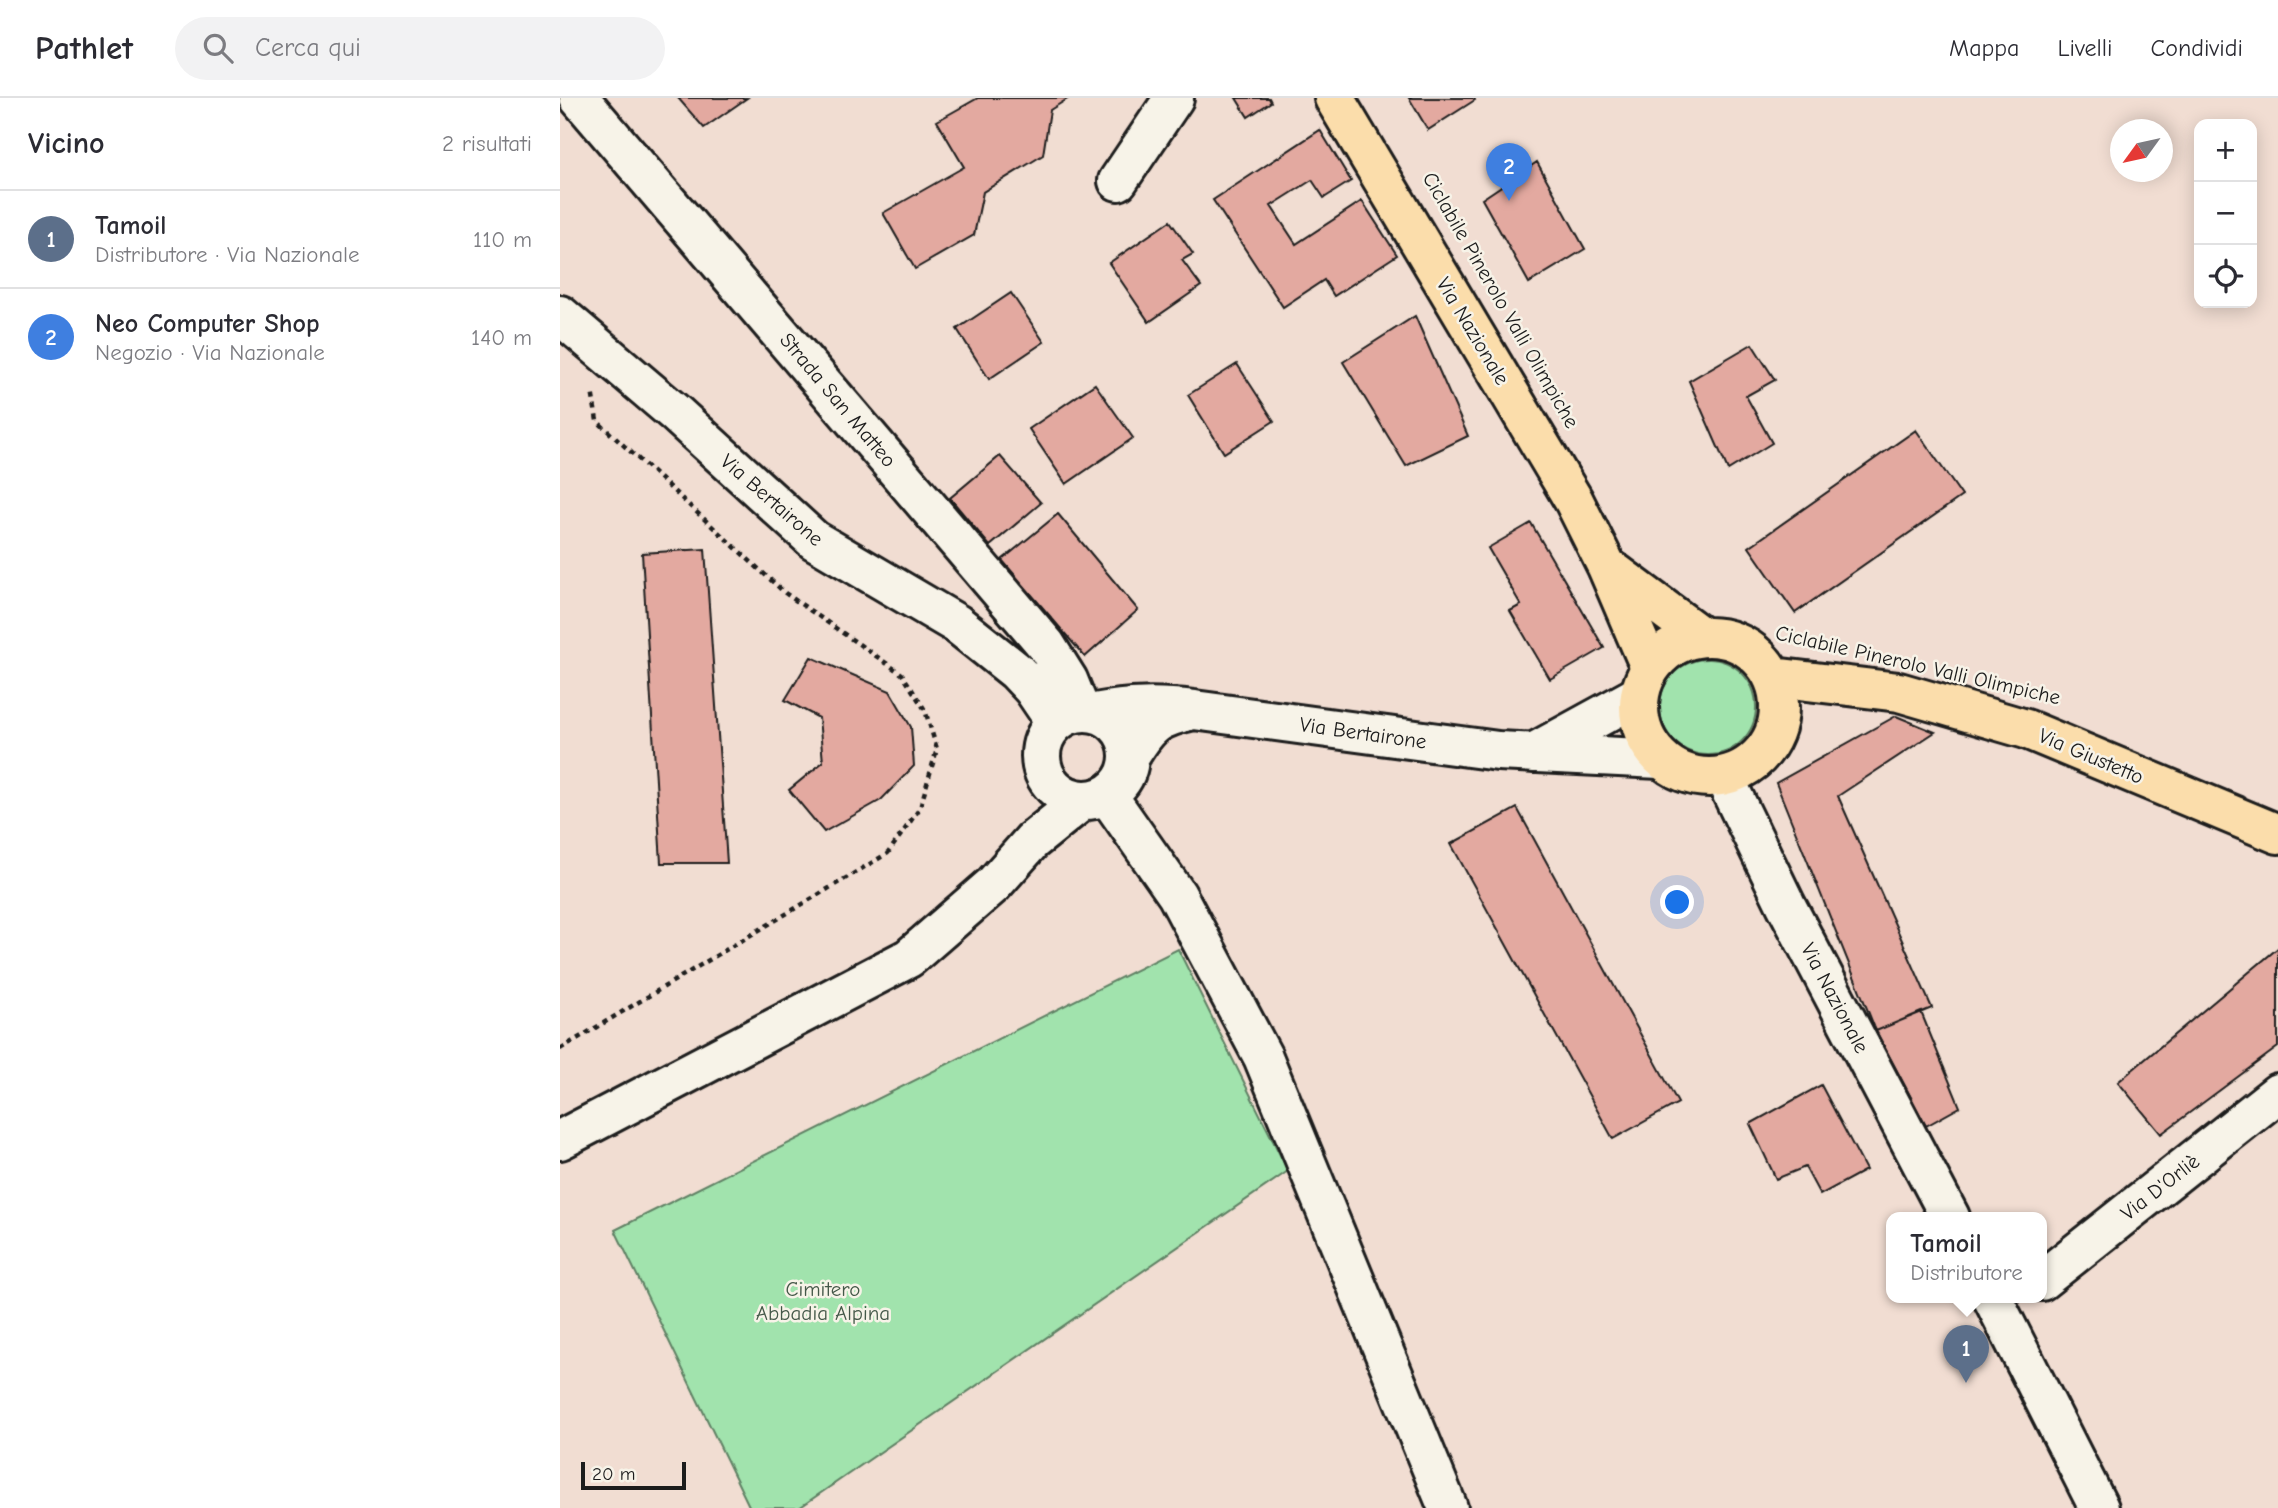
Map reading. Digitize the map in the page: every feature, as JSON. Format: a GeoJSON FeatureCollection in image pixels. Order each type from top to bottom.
{"type":"FeatureCollection","features":[{"type":"Feature","properties":{"kind":"main road","name":"Via Nazionale"},"geometry":{"type":"LineString","coordinates":[[1334,98],[1574,501],[1607,567],[1644,681]]}},
{"type":"Feature","properties":{"kind":"main road","name":"Via Nazionale"},"geometry":{"type":"LineString","coordinates":[[1607,567],[1717,636],[1744,646],[1760,659],[1772,662]]}},
{"type":"Feature","properties":{"kind":"main road","name":"Via Nazionale"},"geometry":{"type":"LineString","coordinates":[[1660,759],[1646,740],[1638,718],[1644,681],[1664,652],[1682,642],[1717,636]]}},
{"type":"Feature","properties":{"kind":"main road","name":"Via Giustetto"},"geometry":{"type":"LineString","coordinates":[[1772,662],[1899,692],[2026,729],[2278,834]]}},
{"type":"Feature","properties":{"kind":"main road"},"geometry":{"type":"LineString","coordinates":[[1660,759],[1679,772],[1701,778],[1724,776],[1753,763],[1773,737],[1778,722],[1779,699],[1772,662]]}},
{"type":"Feature","properties":{"kind":"main road","name":"Via Giustetto"},"geometry":{"type":"LineString","coordinates":[[1778,722],[1833,702],[1899,692]]}},
{"type":"Feature","properties":{"kind":"street","name":"Strada San Matteo"},"geometry":{"type":"LineString","coordinates":[[579,98],[1046,645],[1068,680],[1077,716]]}},
{"type":"Feature","properties":{"kind":"street"},"geometry":{"type":"LineString","coordinates":[[1118,181],[1174,98]]}},
{"type":"Feature","properties":{"kind":"street","name":"Via Bertairone"},"geometry":{"type":"LineString","coordinates":[[571,325],[674,412],[814,540],[957,624],[1016,671],[1033,690],[1077,716],[1126,707],[1156,705],[1498,751],[1660,759]]}},
{"type":"Feature","properties":{"kind":"street","name":"Via Bertairone"},"geometry":{"type":"LineString","coordinates":[[1533,752],[1644,681]]}},
{"type":"Feature","properties":{"kind":"street"},"geometry":{"type":"LineString","coordinates":[[560,1140],[909,958],[993,885],[1032,841],[1095,797],[1118,785],[1140,739],[1162,717],[1194,710]]}},
{"type":"Feature","properties":{"kind":"street"},"geometry":{"type":"LineString","coordinates":[[1129,758],[1120,729],[1110,719],[1077,716],[1042,744],[1041,759],[1045,774],[1064,795],[1095,797],[1177,895],[1263,1057],[1448,1508]]}},
{"type":"Feature","properties":{"kind":"street","name":"Via Nazionale"},"geometry":{"type":"LineString","coordinates":[[1724,776],[1786,905],[1947,1212]]}},
{"type":"Feature","properties":{"kind":"street","name":"Via D'Orliè"},"geometry":{"type":"LineString","coordinates":[[2047,1276],[2278,1093]]}},
{"type":"Feature","properties":{"kind":"street"},"geometry":{"type":"LineString","coordinates":[[2004,1303],[2099,1508]]}},
{"type":"Feature","properties":{"kind":"path"},"geometry":{"type":"LineString","coordinates":[[560,1049],[888,853],[920,808],[937,749],[925,710],[902,674],[785,593],[597,421],[571,325]]}},
{"type":"Feature","properties":{"kind":"path","name":"Ciclabile Pinerolo Valli Olimpiche"},"geometry":{"type":"LineString","coordinates":[[1717,636],[1772,662]]}},
{"type":"Feature","properties":{"kind":"green space"},"geometry":{"type":"Polygon","coordinates":[[[1708,659],[1726,663],[1742,673],[1752,689],[1756,707],[1752,725],[1742,741],[1726,751],[1708,755],[1690,751],[1674,741],[1664,725],[1660,707],[1664,689],[1674,673],[1690,663],[1708,659]]]}},
{"type":"Feature","properties":{"kind":"green space","name":"Cimitero Abbadia Alpina"},"geometry":{"type":"Polygon","coordinates":[[[1178,949],[1288,1171],[799,1508],[750,1508],[615,1230],[1178,949]]]}},
{"type":"Feature","properties":{"kind":"building"},"geometry":{"type":"Polygon","coordinates":[[[678,98],[747,98],[704,128],[678,98]]]}},
{"type":"Feature","properties":{"kind":"building"},"geometry":{"type":"Polygon","coordinates":[[[978,98],[1069,98],[1050,110],[1043,155],[983,192],[974,235],[915,269],[883,213],[964,167],[937,121],[978,98]]]}},
{"type":"Feature","properties":{"kind":"building"},"geometry":{"type":"Polygon","coordinates":[[[1236,98],[1269,98],[1271,102],[1248,117],[1236,98]]]}},
{"type":"Feature","properties":{"kind":"building"},"geometry":{"type":"Polygon","coordinates":[[[1409,98],[1474,98],[1475,100],[1428,130],[1409,98]]]}},
{"type":"Feature","properties":{"kind":"building"},"geometry":{"type":"Polygon","coordinates":[[[1320,130],[1351,181],[1324,198],[1312,180],[1271,206],[1296,244],[1362,201],[1397,255],[1334,296],[1324,280],[1283,307],[1213,200],[1320,130]]]}},
{"type":"Feature","properties":{"kind":"building"},"geometry":{"type":"Polygon","coordinates":[[[1537,162],[1585,249],[1529,283],[1482,199],[1537,162]]]}},
{"type":"Feature","properties":{"kind":"building"},"geometry":{"type":"Polygon","coordinates":[[[1170,221],[1193,254],[1182,260],[1201,286],[1149,322],[1109,263],[1170,221]]]}},
{"type":"Feature","properties":{"kind":"building"},"geometry":{"type":"Polygon","coordinates":[[[1011,293],[1044,342],[989,379],[957,329],[1011,293]]]}},
{"type":"Feature","properties":{"kind":"building"},"geometry":{"type":"Polygon","coordinates":[[[1415,316],[1468,436],[1406,466],[1343,362],[1415,316]]]}},
{"type":"Feature","properties":{"kind":"building"},"geometry":{"type":"Polygon","coordinates":[[[1752,344],[1775,380],[1746,396],[1772,443],[1728,470],[1689,381],[1752,344]]]}},
{"type":"Feature","properties":{"kind":"building"},"geometry":{"type":"Polygon","coordinates":[[[1237,364],[1274,421],[1224,453],[1188,395],[1237,364]]]}},
{"type":"Feature","properties":{"kind":"building"},"geometry":{"type":"Polygon","coordinates":[[[1095,384],[1133,438],[1066,484],[1029,429],[1095,384]]]}},
{"type":"Feature","properties":{"kind":"building"},"geometry":{"type":"Polygon","coordinates":[[[1916,430],[1962,496],[1795,613],[1749,547],[1916,430]]]}},
{"type":"Feature","properties":{"kind":"building"},"geometry":{"type":"Polygon","coordinates":[[[1000,456],[1041,503],[990,546],[950,498],[1000,456]]]}},
{"type":"Feature","properties":{"kind":"building"},"geometry":{"type":"Polygon","coordinates":[[[1058,514],[1138,610],[1085,657],[1002,560],[1058,514]]]}},
{"type":"Feature","properties":{"kind":"building"},"geometry":{"type":"Polygon","coordinates":[[[1531,523],[1604,648],[1550,679],[1510,611],[1521,605],[1488,548],[1531,523]]]}},
{"type":"Feature","properties":{"kind":"building"},"geometry":{"type":"Polygon","coordinates":[[[705,549],[727,863],[661,863],[642,553],[705,549]]]}},
{"type":"Feature","properties":{"kind":"building"},"geometry":{"type":"Polygon","coordinates":[[[811,657],[890,691],[911,727],[914,766],[881,800],[824,832],[789,790],[823,762],[819,718],[785,700],[811,657]]]}},
{"type":"Feature","properties":{"kind":"building"},"geometry":{"type":"Polygon","coordinates":[[[1896,716],[1935,732],[1838,796],[1932,1008],[1876,1031],[1776,783],[1896,716]]]}},
{"type":"Feature","properties":{"kind":"building"},"geometry":{"type":"Polygon","coordinates":[[[1517,808],[1678,1103],[1613,1139],[1451,844],[1517,808]]]}},
{"type":"Feature","properties":{"kind":"building"},"geometry":{"type":"Polygon","coordinates":[[[2278,948],[2278,1047],[2161,1134],[2118,1082],[2278,948]]]}},
{"type":"Feature","properties":{"kind":"building"},"geometry":{"type":"Polygon","coordinates":[[[1921,1012],[1960,1107],[1926,1126],[1876,1031],[1921,1012]]]}},
{"type":"Feature","properties":{"kind":"building"},"geometry":{"type":"Polygon","coordinates":[[[1821,1085],[1866,1170],[1820,1195],[1805,1167],[1776,1179],[1750,1124],[1821,1085]]]}},
{"type":"Feature","properties":{"kind":"place","name":"Neo Computer Shop"},"geometry":{"type":"Point","coordinates":[1509,201]}},
{"type":"Feature","properties":{"kind":"place","name":"Tamoil"},"geometry":{"type":"Point","coordinates":[1966,1383]}}]}
